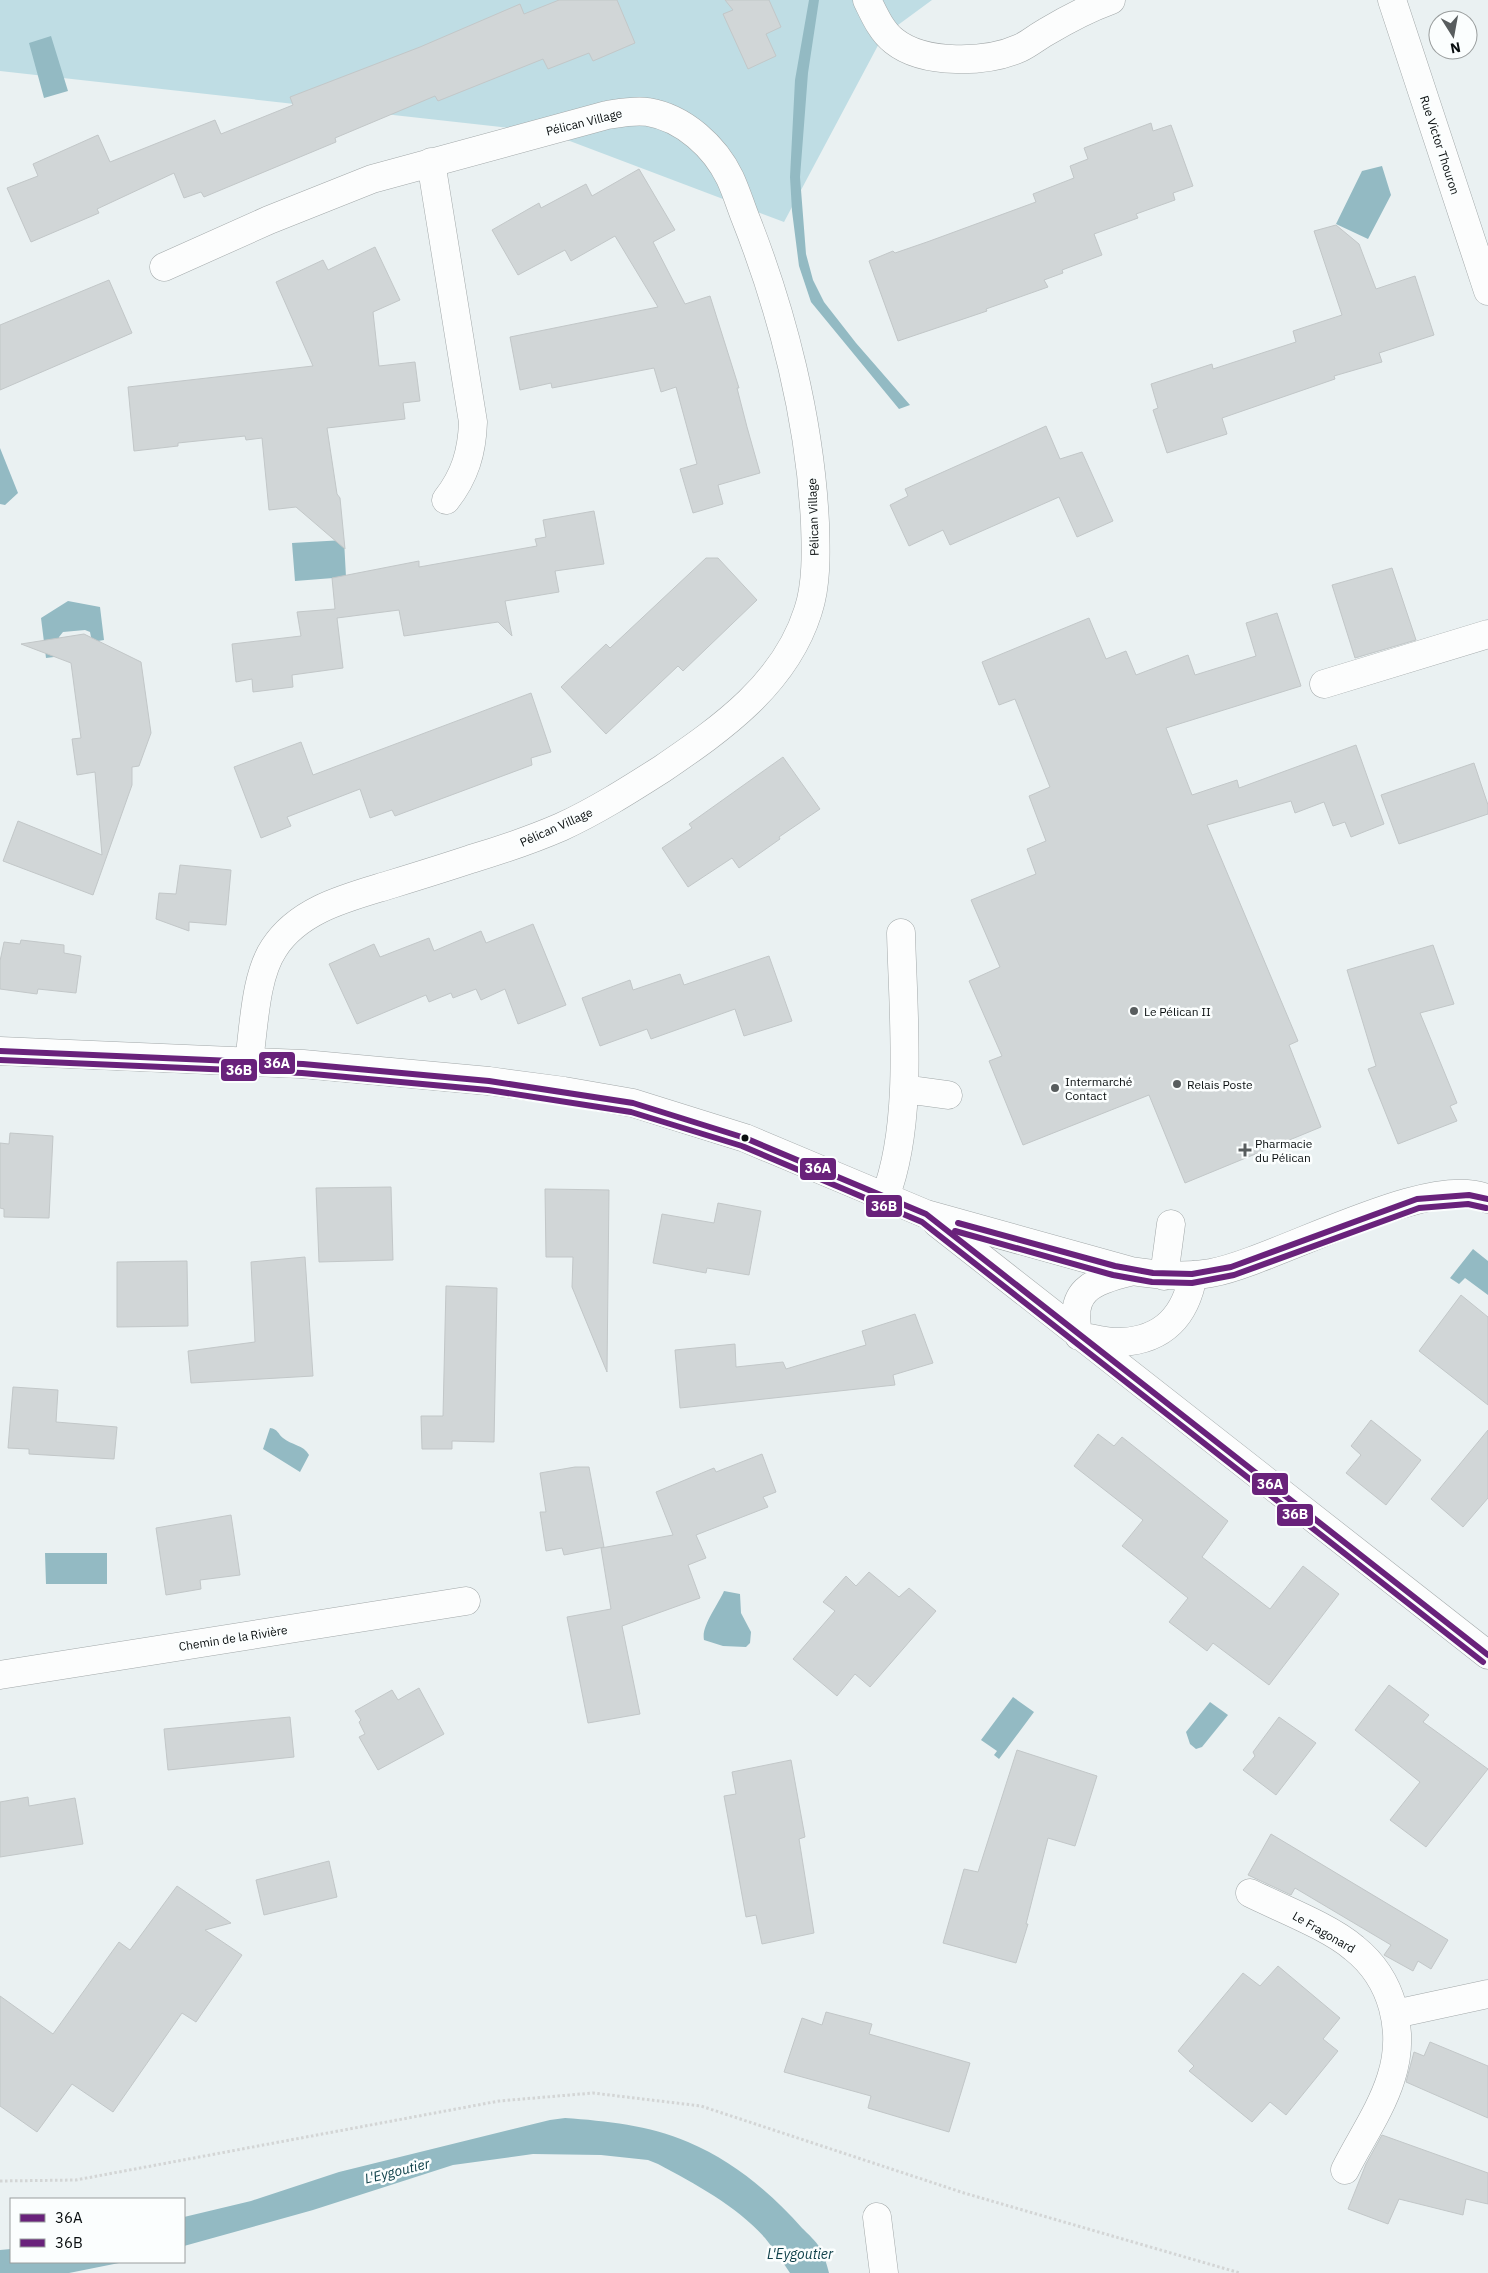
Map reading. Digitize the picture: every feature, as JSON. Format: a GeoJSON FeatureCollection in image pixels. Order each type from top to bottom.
{"type":"FeatureCollection","features":[{"type":"Feature","properties":{"kind":"street"},"geometry":{"type":"LineString","coordinates":[[867,0],[880,26],[894,42],[929,57],[981,59],[1002,55],[1021,48],[1077,15],[1111,0]]}},
{"type":"Feature","properties":{"kind":"street","name":"Rue Victor Thouron"},"geometry":{"type":"LineString","coordinates":[[1392,0],[1488,291]]}},
{"type":"Feature","properties":{"kind":"street","name":"Pélican Village"},"geometry":{"type":"LineString","coordinates":[[164,267],[269,220],[372,179],[578,122],[626,112],[648,112],[667,118],[700,137],[714,153],[730,178],[756,246],[774,302],[803,415],[810,457],[816,549],[810,607],[801,630],[786,657],[764,687],[733,717],[698,744],[605,804],[564,826],[518,845],[349,897],[320,909],[303,919],[275,946],[268,960],[258,996],[249,1061]]}},
{"type":"Feature","properties":{"kind":"street"},"geometry":{"type":"LineString","coordinates":[[431,162],[473,422],[468,459],[457,486],[446,500]]}},
{"type":"Feature","properties":{"kind":"street"},"geometry":{"type":"LineString","coordinates":[[1324,684],[1488,634]]}},
{"type":"Feature","properties":{"kind":"street"},"geometry":{"type":"LineString","coordinates":[[885,1197],[897,1160],[904,1088],[901,934]]}},
{"type":"Feature","properties":{"kind":"street"},"geometry":{"type":"LineString","coordinates":[[0,1051],[303,1064],[489,1081],[633,1103],[745,1138],[926,1214],[1131,1271],[1164,1276],[1213,1273],[1417,1199],[1454,1195],[1486,1196]]}},
{"type":"Feature","properties":{"kind":"street"},"geometry":{"type":"LineString","coordinates":[[904,1088],[948,1096]]}},
{"type":"Feature","properties":{"kind":"street"},"geometry":{"type":"LineString","coordinates":[[926,1214],[1079,1336],[1488,1655]]}},
{"type":"Feature","properties":{"kind":"street"},"geometry":{"type":"LineString","coordinates":[[1164,1276],[1171,1224]]}},
{"type":"Feature","properties":{"kind":"street"},"geometry":{"type":"LineString","coordinates":[[1079,1336],[1075,1310],[1088,1288],[1105,1278],[1131,1271]]}},
{"type":"Feature","properties":{"kind":"street"},"geometry":{"type":"LineString","coordinates":[[1079,1336],[1120,1342],[1141,1340],[1158,1331],[1176,1319],[1182,1310],[1188,1300],[1193,1275]]}},
{"type":"Feature","properties":{"kind":"street","name":"Chemin de la Rivière"},"geometry":{"type":"LineString","coordinates":[[0,1675],[466,1600]]}},
{"type":"Feature","properties":{"kind":"street","name":"Le Fragonard"},"geometry":{"type":"LineString","coordinates":[[1250,1893],[1354,1947],[1366,1959],[1386,1986],[1395,2014],[1397,2044],[1391,2078],[1384,2096],[1345,2170]]}},
{"type":"Feature","properties":{"kind":"street"},"geometry":{"type":"LineString","coordinates":[[1395,2014],[1488,1994]]}},
{"type":"Feature","properties":{"kind":"street"},"geometry":{"type":"LineString","coordinates":[[877,2217],[884,2273]]}},
{"type":"Feature","properties":{"kind":"path"},"geometry":{"type":"LineString","coordinates":[[0,2181],[76,2180],[499,2101],[593,2093],[701,2106],[964,2193],[1240,2273]]}},
{"type":"Feature","properties":{"kind":"shaded area"},"geometry":{"type":"Polygon","coordinates":[[[0,0],[932,0],[883,36],[784,222],[546,132],[0,71],[0,0]]]}},
{"type":"Feature","properties":{"kind":"water"},"geometry":{"type":"Polygon","coordinates":[[[809,0],[819,0],[808,73],[800,177],[806,254],[813,280],[824,302],[856,343],[910,405],[899,409],[811,302],[799,266],[790,177],[795,80],[809,0]]]}},
{"type":"Feature","properties":{"kind":"water"},"geometry":{"type":"Polygon","coordinates":[[[51,36],[68,91],[44,98],[29,43],[51,36]]]}},
{"type":"Feature","properties":{"kind":"water"},"geometry":{"type":"Polygon","coordinates":[[[1382,166],[1391,195],[1368,239],[1336,224],[1362,171],[1382,166]]]}},
{"type":"Feature","properties":{"kind":"water"},"geometry":{"type":"Polygon","coordinates":[[[0,448],[18,493],[5,505],[0,504],[0,448]]]}},
{"type":"Feature","properties":{"kind":"water"},"geometry":{"type":"Polygon","coordinates":[[[344,540],[346,577],[295,581],[292,543],[344,540]]]}},
{"type":"Feature","properties":{"kind":"water"},"geometry":{"type":"Polygon","coordinates":[[[68,601],[100,607],[104,640],[92,642],[90,632],[85,630],[63,632],[59,637],[62,656],[46,658],[41,618],[68,601]]]}},
{"type":"Feature","properties":{"kind":"water"},"geometry":{"type":"Polygon","coordinates":[[[1473,1249],[1488,1261],[1488,1295],[1465,1278],[1459,1284],[1450,1278],[1473,1249]]]}},
{"type":"Feature","properties":{"kind":"water"},"geometry":{"type":"Polygon","coordinates":[[[270,1428],[307,1452],[309,1455],[300,1472],[263,1449],[270,1428]]]}},
{"type":"Feature","properties":{"kind":"water"},"geometry":{"type":"Polygon","coordinates":[[[45,1553],[107,1553],[107,1584],[46,1584],[45,1553]]]}},
{"type":"Feature","properties":{"kind":"water"},"geometry":{"type":"Polygon","coordinates":[[[724,1591],[740,1594],[741,1613],[751,1632],[750,1643],[746,1647],[723,1646],[704,1640],[707,1622],[724,1591]]]}},
{"type":"Feature","properties":{"kind":"water"},"geometry":{"type":"Polygon","coordinates":[[[1013,1697],[1034,1712],[999,1759],[994,1755],[997,1751],[981,1740],[1013,1697]]]}},
{"type":"Feature","properties":{"kind":"water"},"geometry":{"type":"Polygon","coordinates":[[[1210,1702],[1228,1715],[1202,1747],[1196,1749],[1190,1744],[1186,1732],[1210,1702]]]}},
{"type":"Feature","properties":{"kind":"water","name":"L'Eygoutier"},"geometry":{"type":"Polygon","coordinates":[[[565,2118],[612,2122],[643,2128],[673,2136],[720,2158],[764,2190],[812,2238],[821,2251],[829,2273],[790,2273],[765,2238],[742,2216],[715,2196],[658,2164],[648,2160],[601,2155],[533,2154],[453,2165],[313,2210],[185,2246],[185,2217],[251,2201],[339,2172],[550,2120],[565,2118]]]}},
{"type":"Feature","properties":{"kind":"water"},"geometry":{"type":"Polygon","coordinates":[[[10,2249],[10,2263],[119,2263],[69,2273],[0,2273],[0,2250],[10,2249]]]}},
{"type":"Feature","properties":{"kind":"building"},"geometry":{"type":"Polygon","coordinates":[[[559,0],[617,0],[635,43],[593,61],[589,53],[548,69],[543,59],[438,101],[435,96],[335,138],[336,142],[204,197],[201,192],[184,198],[174,173],[97,209],[99,213],[31,242],[7,188],[38,176],[33,164],[98,135],[110,162],[215,120],[221,134],[293,105],[290,97],[420,47],[520,4],[524,14],[559,0]]]}},
{"type":"Feature","properties":{"kind":"building"},"geometry":{"type":"Polygon","coordinates":[[[725,0],[769,0],[781,27],[766,34],[776,56],[748,69],[723,14],[733,10],[725,0]]]}},
{"type":"Feature","properties":{"kind":"building"},"geometry":{"type":"Polygon","coordinates":[[[1151,123],[1153,131],[1171,125],[1193,186],[1173,193],[1175,200],[1136,214],[1138,218],[1094,234],[1102,255],[1062,270],[1063,273],[1044,280],[1048,287],[986,309],[987,311],[898,341],[869,261],[1036,202],[1033,194],[1074,178],[1070,166],[1088,159],[1084,148],[1151,123]]]}},
{"type":"Feature","properties":{"kind":"building"},"geometry":{"type":"Polygon","coordinates":[[[639,169],[675,230],[653,242],[685,304],[710,296],[739,388],[737,388],[760,473],[718,485],[723,504],[693,513],[680,469],[697,464],[676,387],[661,392],[654,368],[552,388],[551,383],[520,390],[510,337],[658,307],[615,236],[571,261],[565,250],[518,275],[492,230],[539,203],[541,208],[586,184],[592,196],[639,169]]]}},
{"type":"Feature","properties":{"kind":"building"},"geometry":{"type":"Polygon","coordinates":[[[1336,225],[1359,244],[1376,289],[1415,276],[1434,335],[1379,353],[1382,362],[1334,376],[1335,379],[1222,418],[1227,434],[1167,453],[1153,410],[1158,408],[1151,384],[1212,364],[1213,369],[1296,342],[1293,331],[1342,315],[1314,231],[1336,225]]]}},
{"type":"Feature","properties":{"kind":"building"},"geometry":{"type":"Polygon","coordinates":[[[375,247],[400,300],[373,312],[379,366],[415,362],[420,401],[403,403],[405,419],[327,428],[337,494],[340,498],[345,549],[296,507],[269,510],[262,438],[246,440],[245,436],[178,443],[178,446],[134,451],[128,387],[313,366],[276,282],[323,260],[328,270],[375,247]]]}},
{"type":"Feature","properties":{"kind":"building"},"geometry":{"type":"Polygon","coordinates":[[[109,280],[132,333],[0,390],[0,325],[109,280]]]}},
{"type":"Feature","properties":{"kind":"building"},"geometry":{"type":"Polygon","coordinates":[[[1046,426],[1060,459],[1082,452],[1113,521],[1077,537],[1059,497],[950,545],[943,530],[909,546],[890,505],[908,496],[905,489],[1046,426]]]}},
{"type":"Feature","properties":{"kind":"building"},"geometry":{"type":"Polygon","coordinates":[[[594,511],[604,564],[555,571],[559,592],[505,601],[512,636],[498,622],[404,636],[399,610],[337,618],[343,668],[292,675],[293,687],[253,692],[252,679],[236,682],[232,644],[301,636],[297,612],[335,609],[332,578],[419,561],[419,567],[537,546],[535,539],[546,537],[543,520],[594,511]]]}},
{"type":"Feature","properties":{"kind":"building"},"geometry":{"type":"Polygon","coordinates":[[[706,558],[718,558],[757,600],[683,671],[678,666],[606,734],[561,687],[606,644],[610,648],[706,558]]]}},
{"type":"Feature","properties":{"kind":"building"},"geometry":{"type":"Polygon","coordinates":[[[1392,568],[1416,640],[1355,658],[1332,585],[1392,568]]]}},
{"type":"Feature","properties":{"kind":"building"},"geometry":{"type":"Polygon","coordinates":[[[1277,613],[1301,686],[1166,728],[1192,795],[1237,780],[1239,788],[1356,745],[1384,824],[1351,837],[1345,822],[1333,826],[1324,802],[1295,813],[1291,801],[1207,825],[1298,1041],[1289,1045],[1321,1127],[1185,1183],[1149,1095],[1023,1145],[989,1061],[1002,1056],[969,981],[1000,967],[971,900],[1036,874],[1027,849],[1046,841],[1029,796],[1050,787],[1015,699],[999,705],[982,662],[1089,618],[1106,659],[1126,651],[1136,675],[1188,655],[1195,675],[1256,656],[1246,623],[1277,613]]]}},
{"type":"Feature","properties":{"kind":"building"},"geometry":{"type":"Polygon","coordinates":[[[84,634],[141,662],[151,733],[139,766],[132,767],[132,785],[93,895],[3,861],[18,821],[102,855],[95,772],[77,775],[72,739],[81,738],[71,663],[21,644],[84,634]]]}},
{"type":"Feature","properties":{"kind":"building"},"geometry":{"type":"Polygon","coordinates":[[[531,693],[551,752],[531,758],[532,765],[395,816],[392,810],[370,818],[360,789],[287,817],[291,826],[261,838],[234,767],[301,742],[313,775],[531,693]]]}},
{"type":"Feature","properties":{"kind":"building"},"geometry":{"type":"Polygon","coordinates":[[[783,757],[820,809],[779,837],[780,839],[739,868],[732,858],[688,887],[662,848],[692,828],[689,824],[783,757]]]}},
{"type":"Feature","properties":{"kind":"building"},"geometry":{"type":"Polygon","coordinates":[[[1474,763],[1488,805],[1488,814],[1399,844],[1381,795],[1474,763]]]}},
{"type":"Feature","properties":{"kind":"building"},"geometry":{"type":"Polygon","coordinates":[[[180,865],[231,870],[226,925],[189,922],[189,931],[156,919],[159,893],[176,894],[180,865]]]}},
{"type":"Feature","properties":{"kind":"building"},"geometry":{"type":"Polygon","coordinates":[[[533,924],[566,1005],[518,1024],[505,989],[481,1000],[476,989],[453,998],[451,993],[429,1002],[426,995],[357,1024],[329,964],[374,944],[380,957],[429,938],[434,951],[481,931],[486,943],[533,924]]]}},
{"type":"Feature","properties":{"kind":"building"},"geometry":{"type":"Polygon","coordinates":[[[21,940],[64,945],[64,953],[81,956],[76,993],[38,989],[37,994],[0,989],[0,961],[4,942],[20,944],[21,940]]]}},
{"type":"Feature","properties":{"kind":"building"},"geometry":{"type":"Polygon","coordinates":[[[1433,945],[1454,1004],[1420,1013],[1457,1103],[1450,1106],[1457,1121],[1398,1144],[1368,1069],[1376,1066],[1347,970],[1433,945]]]}},
{"type":"Feature","properties":{"kind":"building"},"geometry":{"type":"Polygon","coordinates":[[[769,956],[792,1021],[744,1036],[735,1009],[651,1039],[647,1029],[600,1046],[582,998],[630,980],[633,990],[680,974],[684,985],[769,956]]]}},
{"type":"Feature","properties":{"kind":"building"},"geometry":{"type":"Polygon","coordinates":[[[10,1133],[53,1136],[49,1218],[4,1217],[4,1209],[0,1208],[0,1143],[9,1144],[10,1133]]]}},
{"type":"Feature","properties":{"kind":"building"},"geometry":{"type":"Polygon","coordinates":[[[391,1187],[393,1260],[319,1262],[316,1188],[391,1187]]]}},
{"type":"Feature","properties":{"kind":"building"},"geometry":{"type":"Polygon","coordinates":[[[545,1189],[609,1190],[607,1372],[572,1287],[573,1257],[546,1257],[545,1189]]]}},
{"type":"Feature","properties":{"kind":"building"},"geometry":{"type":"Polygon","coordinates":[[[718,1203],[761,1211],[749,1275],[707,1268],[706,1273],[653,1263],[662,1214],[714,1223],[718,1203]]]}},
{"type":"Feature","properties":{"kind":"building"},"geometry":{"type":"Polygon","coordinates":[[[305,1257],[313,1376],[191,1383],[188,1351],[255,1342],[251,1262],[305,1257]]]}},
{"type":"Feature","properties":{"kind":"building"},"geometry":{"type":"Polygon","coordinates":[[[187,1261],[188,1326],[117,1327],[117,1262],[187,1261]]]}},
{"type":"Feature","properties":{"kind":"building"},"geometry":{"type":"Polygon","coordinates":[[[446,1286],[497,1288],[494,1442],[452,1441],[452,1449],[422,1449],[421,1416],[443,1416],[446,1286]]]}},
{"type":"Feature","properties":{"kind":"building"},"geometry":{"type":"Polygon","coordinates":[[[1461,1295],[1488,1317],[1488,1405],[1419,1351],[1461,1295]]]}},
{"type":"Feature","properties":{"kind":"building"},"geometry":{"type":"Polygon","coordinates":[[[915,1314],[933,1363],[893,1375],[895,1385],[680,1408],[675,1350],[735,1344],[736,1367],[783,1362],[786,1369],[866,1345],[862,1331],[915,1314]]]}},
{"type":"Feature","properties":{"kind":"building"},"geometry":{"type":"Polygon","coordinates":[[[13,1387],[58,1390],[56,1422],[117,1427],[114,1459],[29,1454],[29,1449],[8,1448],[13,1387]]]}},
{"type":"Feature","properties":{"kind":"building"},"geometry":{"type":"Polygon","coordinates":[[[1371,1420],[1421,1460],[1386,1505],[1346,1473],[1361,1455],[1351,1446],[1371,1420]]]}},
{"type":"Feature","properties":{"kind":"building"},"geometry":{"type":"Polygon","coordinates":[[[1488,1430],[1488,1498],[1463,1527],[1431,1499],[1488,1430]]]}},
{"type":"Feature","properties":{"kind":"building"},"geometry":{"type":"Polygon","coordinates":[[[1098,1434],[1114,1446],[1122,1437],[1228,1521],[1202,1557],[1270,1609],[1303,1566],[1339,1594],[1269,1685],[1213,1643],[1207,1651],[1169,1622],[1188,1598],[1122,1546],[1143,1520],[1074,1466],[1098,1434]]]}},
{"type":"Feature","properties":{"kind":"building"},"geometry":{"type":"Polygon","coordinates":[[[762,1454],[776,1492],[763,1497],[768,1507],[696,1535],[706,1558],[688,1565],[700,1598],[622,1626],[640,1714],[588,1723],[567,1617],[611,1609],[601,1548],[673,1535],[656,1492],[714,1468],[716,1472],[762,1454]]]}},
{"type":"Feature","properties":{"kind":"building"},"geometry":{"type":"Polygon","coordinates":[[[575,1467],[589,1467],[604,1547],[564,1555],[562,1548],[546,1551],[540,1512],[546,1512],[540,1473],[575,1467]]]}},
{"type":"Feature","properties":{"kind":"building"},"geometry":{"type":"Polygon","coordinates":[[[231,1515],[240,1575],[200,1580],[201,1589],[166,1595],[156,1528],[231,1515]]]}},
{"type":"Feature","properties":{"kind":"building"},"geometry":{"type":"Polygon","coordinates":[[[869,1572],[899,1597],[909,1588],[936,1611],[870,1687],[855,1674],[837,1696],[793,1659],[835,1611],[823,1602],[846,1576],[856,1586],[869,1572]]]}},
{"type":"Feature","properties":{"kind":"building"},"geometry":{"type":"Polygon","coordinates":[[[1389,1685],[1429,1715],[1423,1722],[1488,1769],[1426,1847],[1390,1820],[1420,1782],[1355,1730],[1389,1685]]]}},
{"type":"Feature","properties":{"kind":"building"},"geometry":{"type":"Polygon","coordinates":[[[419,1688],[444,1734],[378,1770],[359,1737],[365,1734],[359,1722],[361,1720],[355,1711],[392,1690],[398,1700],[419,1688]]]}},
{"type":"Feature","properties":{"kind":"building"},"geometry":{"type":"Polygon","coordinates":[[[290,1717],[294,1757],[168,1770],[164,1729],[290,1717]]]}},
{"type":"Feature","properties":{"kind":"building"},"geometry":{"type":"Polygon","coordinates":[[[1279,1717],[1316,1743],[1276,1795],[1243,1770],[1255,1756],[1253,1752],[1279,1717]]]}},
{"type":"Feature","properties":{"kind":"building"},"geometry":{"type":"Polygon","coordinates":[[[1017,1750],[1097,1776],[1075,1846],[1048,1838],[1026,1924],[1028,1924],[1016,1963],[943,1943],[964,1869],[978,1872],[1017,1750]]]}},
{"type":"Feature","properties":{"kind":"building"},"geometry":{"type":"Polygon","coordinates":[[[791,1760],[805,1837],[799,1839],[814,1933],[762,1944],[756,1915],[746,1917],[724,1796],[736,1794],[732,1772],[791,1760]]]}},
{"type":"Feature","properties":{"kind":"building"},"geometry":{"type":"Polygon","coordinates":[[[28,1797],[29,1806],[75,1798],[83,1844],[0,1857],[0,1802],[28,1797]]]}},
{"type":"Feature","properties":{"kind":"building"},"geometry":{"type":"Polygon","coordinates":[[[1271,1834],[1448,1940],[1431,1969],[1418,1961],[1413,1971],[1384,1955],[1391,1945],[1295,1888],[1291,1895],[1248,1875],[1271,1834]]]}},
{"type":"Feature","properties":{"kind":"building"},"geometry":{"type":"Polygon","coordinates":[[[329,1861],[337,1897],[264,1915],[256,1880],[329,1861]]]}},
{"type":"Feature","properties":{"kind":"building"},"geometry":{"type":"Polygon","coordinates":[[[177,1886],[231,1923],[205,1930],[242,1955],[196,2022],[182,2013],[113,2112],[72,2084],[37,2132],[0,2106],[0,1996],[53,2034],[119,1942],[130,1950],[177,1886]]]}},
{"type":"Feature","properties":{"kind":"building"},"geometry":{"type":"Polygon","coordinates":[[[1278,1966],[1340,2018],[1323,2039],[1338,2051],[1286,2115],[1270,2102],[1252,2122],[1189,2071],[1194,2066],[1178,2051],[1243,1973],[1260,1986],[1278,1966]]]}},
{"type":"Feature","properties":{"kind":"building"},"geometry":{"type":"Polygon","coordinates":[[[826,2012],[872,2024],[869,2034],[970,2063],[949,2132],[868,2108],[871,2096],[784,2072],[802,2018],[822,2025],[826,2012]]]}},
{"type":"Feature","properties":{"kind":"building"},"geometry":{"type":"Polygon","coordinates":[[[1430,2042],[1488,2066],[1488,2118],[1406,2082],[1414,2052],[1424,2056],[1430,2042]]]}},
{"type":"Feature","properties":{"kind":"building"},"geometry":{"type":"Polygon","coordinates":[[[1382,2135],[1488,2173],[1488,2204],[1466,2199],[1463,2215],[1399,2199],[1388,2224],[1348,2209],[1366,2164],[1382,2135]]]}},
{"type":"Feature","properties":{"kind":"transit line","name":"36A"},"geometry":{"type":"LineString","coordinates":[[0,1051],[303,1064],[489,1081],[633,1103],[745,1138],[926,1214],[1488,1655]]}},
{"type":"Feature","properties":{"kind":"transit line","name":"36B"},"geometry":{"type":"LineString","coordinates":[[0,1060],[302,1073],[488,1090],[631,1112],[742,1146],[922,1222],[1483,1662]]}},
{"type":"Feature","properties":{"kind":"transit line","name":"36A"},"geometry":{"type":"LineString","coordinates":[[958,1223],[1115,1266],[1153,1273],[1192,1274],[1231,1267],[1417,1199],[1469,1195],[1488,1199]]}},
{"type":"Feature","properties":{"kind":"transit line","name":"36B"},"geometry":{"type":"LineString","coordinates":[[955,1231],[1113,1275],[1152,1282],[1192,1283],[1234,1275],[1419,1208],[1468,1204],[1486,1208]]}},
{"type":"Feature","properties":{"kind":"place","name":"Le Pélican II"},"geometry":{"type":"Point","coordinates":[1134,1011]}},
{"type":"Feature","properties":{"kind":"place","name":"Relais Poste"},"geometry":{"type":"Point","coordinates":[1177,1084]}},
{"type":"Feature","properties":{"kind":"place","name":"Intermarché Contact"},"geometry":{"type":"Point","coordinates":[1055,1088]}},
{"type":"Feature","properties":{"kind":"place","name":"Pharmacie du Pélican"},"geometry":{"type":"Point","coordinates":[1245,1150]}}]}
